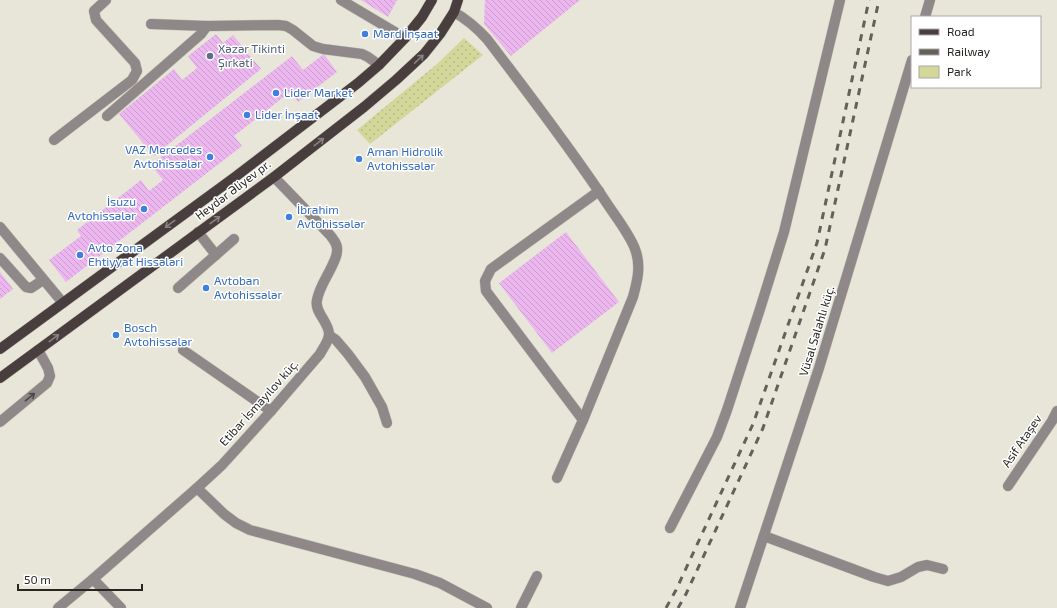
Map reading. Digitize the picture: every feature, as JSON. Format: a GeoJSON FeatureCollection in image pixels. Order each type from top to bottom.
{"type":"FeatureCollection","features":[{"type":"Feature","properties":{"kind":"main road","name":"Heydər Əliyev pr."},"geometry":{"type":"LineString","coordinates":[[0,349],[235,177],[337,100],[379,66],[422,17],[432,0]]}},
{"type":"Feature","properties":{"kind":"main road","name":"Heydər Əliyev pr."},"geometry":{"type":"LineString","coordinates":[[0,378],[274,177],[396,80],[424,54],[440,34],[454,12],[458,0]]}},
{"type":"Feature","properties":{"kind":"street"},"geometry":{"type":"LineString","coordinates":[[54,140],[132,80],[137,70],[135,63],[96,20],[94,11],[106,0]]}},
{"type":"Feature","properties":{"kind":"street"},"geometry":{"type":"LineString","coordinates":[[342,0],[405,38]]}},
{"type":"Feature","properties":{"kind":"street"},"geometry":{"type":"LineString","coordinates":[[670,528],[716,437],[727,410],[758,316],[784,232],[840,0]]}},
{"type":"Feature","properties":{"kind":"street"},"geometry":{"type":"LineString","coordinates":[[925,16],[930,0]]}},
{"type":"Feature","properties":{"kind":"street"},"geometry":{"type":"LineString","coordinates":[[454,12],[475,26],[487,39],[599,191],[636,251],[639,266],[638,280],[633,297],[583,420],[557,478]]}},
{"type":"Feature","properties":{"kind":"street"},"geometry":{"type":"LineString","coordinates":[[151,24],[286,26],[312,46],[323,49],[362,54],[379,66]]}},
{"type":"Feature","properties":{"kind":"street"},"geometry":{"type":"LineString","coordinates":[[107,116],[201,34],[208,26]]}},
{"type":"Feature","properties":{"kind":"street","name":"Vüsal Salahlı küç."},"geometry":{"type":"LineString","coordinates":[[740,608],[819,368],[911,63]]}},
{"type":"Feature","properties":{"kind":"street"},"geometry":{"type":"LineString","coordinates":[[274,177],[336,243],[338,251],[320,290],[317,300],[317,307],[328,328],[329,335],[336,340],[366,377],[382,407],[387,423]]}},
{"type":"Feature","properties":{"kind":"street"},"geometry":{"type":"LineString","coordinates":[[583,420],[486,291],[485,282],[491,269],[599,191]]}},
{"type":"Feature","properties":{"kind":"street"},"geometry":{"type":"LineString","coordinates":[[0,227],[63,303]]}},
{"type":"Feature","properties":{"kind":"street"},"geometry":{"type":"LineString","coordinates":[[198,232],[216,255]]}},
{"type":"Feature","properties":{"kind":"street"},"geometry":{"type":"LineString","coordinates":[[178,288],[234,239]]}},
{"type":"Feature","properties":{"kind":"street"},"geometry":{"type":"LineString","coordinates":[[0,258],[26,287],[31,288],[43,280]]}},
{"type":"Feature","properties":{"kind":"street","name":"Etibar İsmayılov küç."},"geometry":{"type":"LineString","coordinates":[[58,608],[222,465],[320,354],[329,335]]}},
{"type":"Feature","properties":{"kind":"street"},"geometry":{"type":"LineString","coordinates":[[0,422],[47,383],[50,376],[48,368],[38,350]]}},
{"type":"Feature","properties":{"kind":"street"},"geometry":{"type":"LineString","coordinates":[[183,350],[271,411]]}},
{"type":"Feature","properties":{"kind":"street","name":"Asif Ataşev"},"geometry":{"type":"LineString","coordinates":[[1008,486],[1052,421],[1057,411]]}},
{"type":"Feature","properties":{"kind":"street"},"geometry":{"type":"LineString","coordinates":[[197,488],[224,514],[236,523],[250,530],[416,574],[440,583],[487,608]]}},
{"type":"Feature","properties":{"kind":"street"},"geometry":{"type":"LineString","coordinates":[[764,536],[888,581],[901,577],[918,567],[927,566],[943,569]]}},
{"type":"Feature","properties":{"kind":"street"},"geometry":{"type":"LineString","coordinates":[[521,608],[537,576]]}},
{"type":"Feature","properties":{"kind":"street"},"geometry":{"type":"LineString","coordinates":[[93,579],[121,608]]}},
{"type":"Feature","properties":{"kind":"green space"},"geometry":{"type":"Polygon","coordinates":[[[464,38],[483,55],[370,144],[357,130],[437,64],[464,38]]]}},
{"type":"Feature","properties":{"kind":"building"},"geometry":{"type":"Polygon","coordinates":[[[361,0],[397,0],[388,17],[361,0]]]}},
{"type":"Feature","properties":{"kind":"building"},"geometry":{"type":"Polygon","coordinates":[[[485,0],[580,0],[511,56],[484,24],[485,0]]]}},
{"type":"Feature","properties":{"kind":"building"},"geometry":{"type":"Polygon","coordinates":[[[216,34],[223,43],[233,35],[261,69],[154,156],[119,114],[174,69],[182,80],[197,68],[188,56],[216,34]]]}},
{"type":"Feature","properties":{"kind":"building"},"geometry":{"type":"Polygon","coordinates":[[[324,54],[337,72],[298,102],[290,92],[234,136],[242,146],[66,282],[49,260],[81,236],[77,230],[141,180],[149,191],[163,180],[151,165],[292,56],[303,70],[324,54]]]}},
{"type":"Feature","properties":{"kind":"building"},"geometry":{"type":"Polygon","coordinates":[[[566,232],[619,302],[552,353],[499,283],[566,232]]]}},
{"type":"Feature","properties":{"kind":"building"},"geometry":{"type":"Polygon","coordinates":[[[0,272],[13,289],[0,299],[0,272]]]}},
{"type":"Feature","properties":{"kind":"railway"},"geometry":{"type":"LineString","coordinates":[[666,608],[676,590],[753,424],[817,243],[869,0]]}},
{"type":"Feature","properties":{"kind":"railway"},"geometry":{"type":"LineString","coordinates":[[678,608],[686,594],[763,428],[825,249],[879,0]]}},
{"type":"Feature","properties":{"kind":"place","name":"Mərd İnşaat"},"geometry":{"type":"Point","coordinates":[365,34]}},
{"type":"Feature","properties":{"kind":"place","name":"Xəzər Tikinti Şırkəti"},"geometry":{"type":"Point","coordinates":[210,56]}},
{"type":"Feature","properties":{"kind":"place","name":"Lider Market"},"geometry":{"type":"Point","coordinates":[276,93]}},
{"type":"Feature","properties":{"kind":"place","name":"Lider İnşaat"},"geometry":{"type":"Point","coordinates":[247,115]}},
{"type":"Feature","properties":{"kind":"place","name":"VAZ Mercedes Avtohissələr"},"geometry":{"type":"Point","coordinates":[210,157]}},
{"type":"Feature","properties":{"kind":"place","name":"Aman Hidrolik Avtohissələr"},"geometry":{"type":"Point","coordinates":[359,159]}},
{"type":"Feature","properties":{"kind":"place","name":"İsuzu Avtohissələr"},"geometry":{"type":"Point","coordinates":[144,209]}},
{"type":"Feature","properties":{"kind":"place","name":"İbrahim Avtohissələr"},"geometry":{"type":"Point","coordinates":[289,217]}},
{"type":"Feature","properties":{"kind":"place","name":"Avto Zona Ehtiyyat Hissələri"},"geometry":{"type":"Point","coordinates":[80,255]}},
{"type":"Feature","properties":{"kind":"place","name":"Avtoban Avtohissələr"},"geometry":{"type":"Point","coordinates":[206,288]}},
{"type":"Feature","properties":{"kind":"place","name":"Bosch Avtohissələr"},"geometry":{"type":"Point","coordinates":[116,335]}}]}
